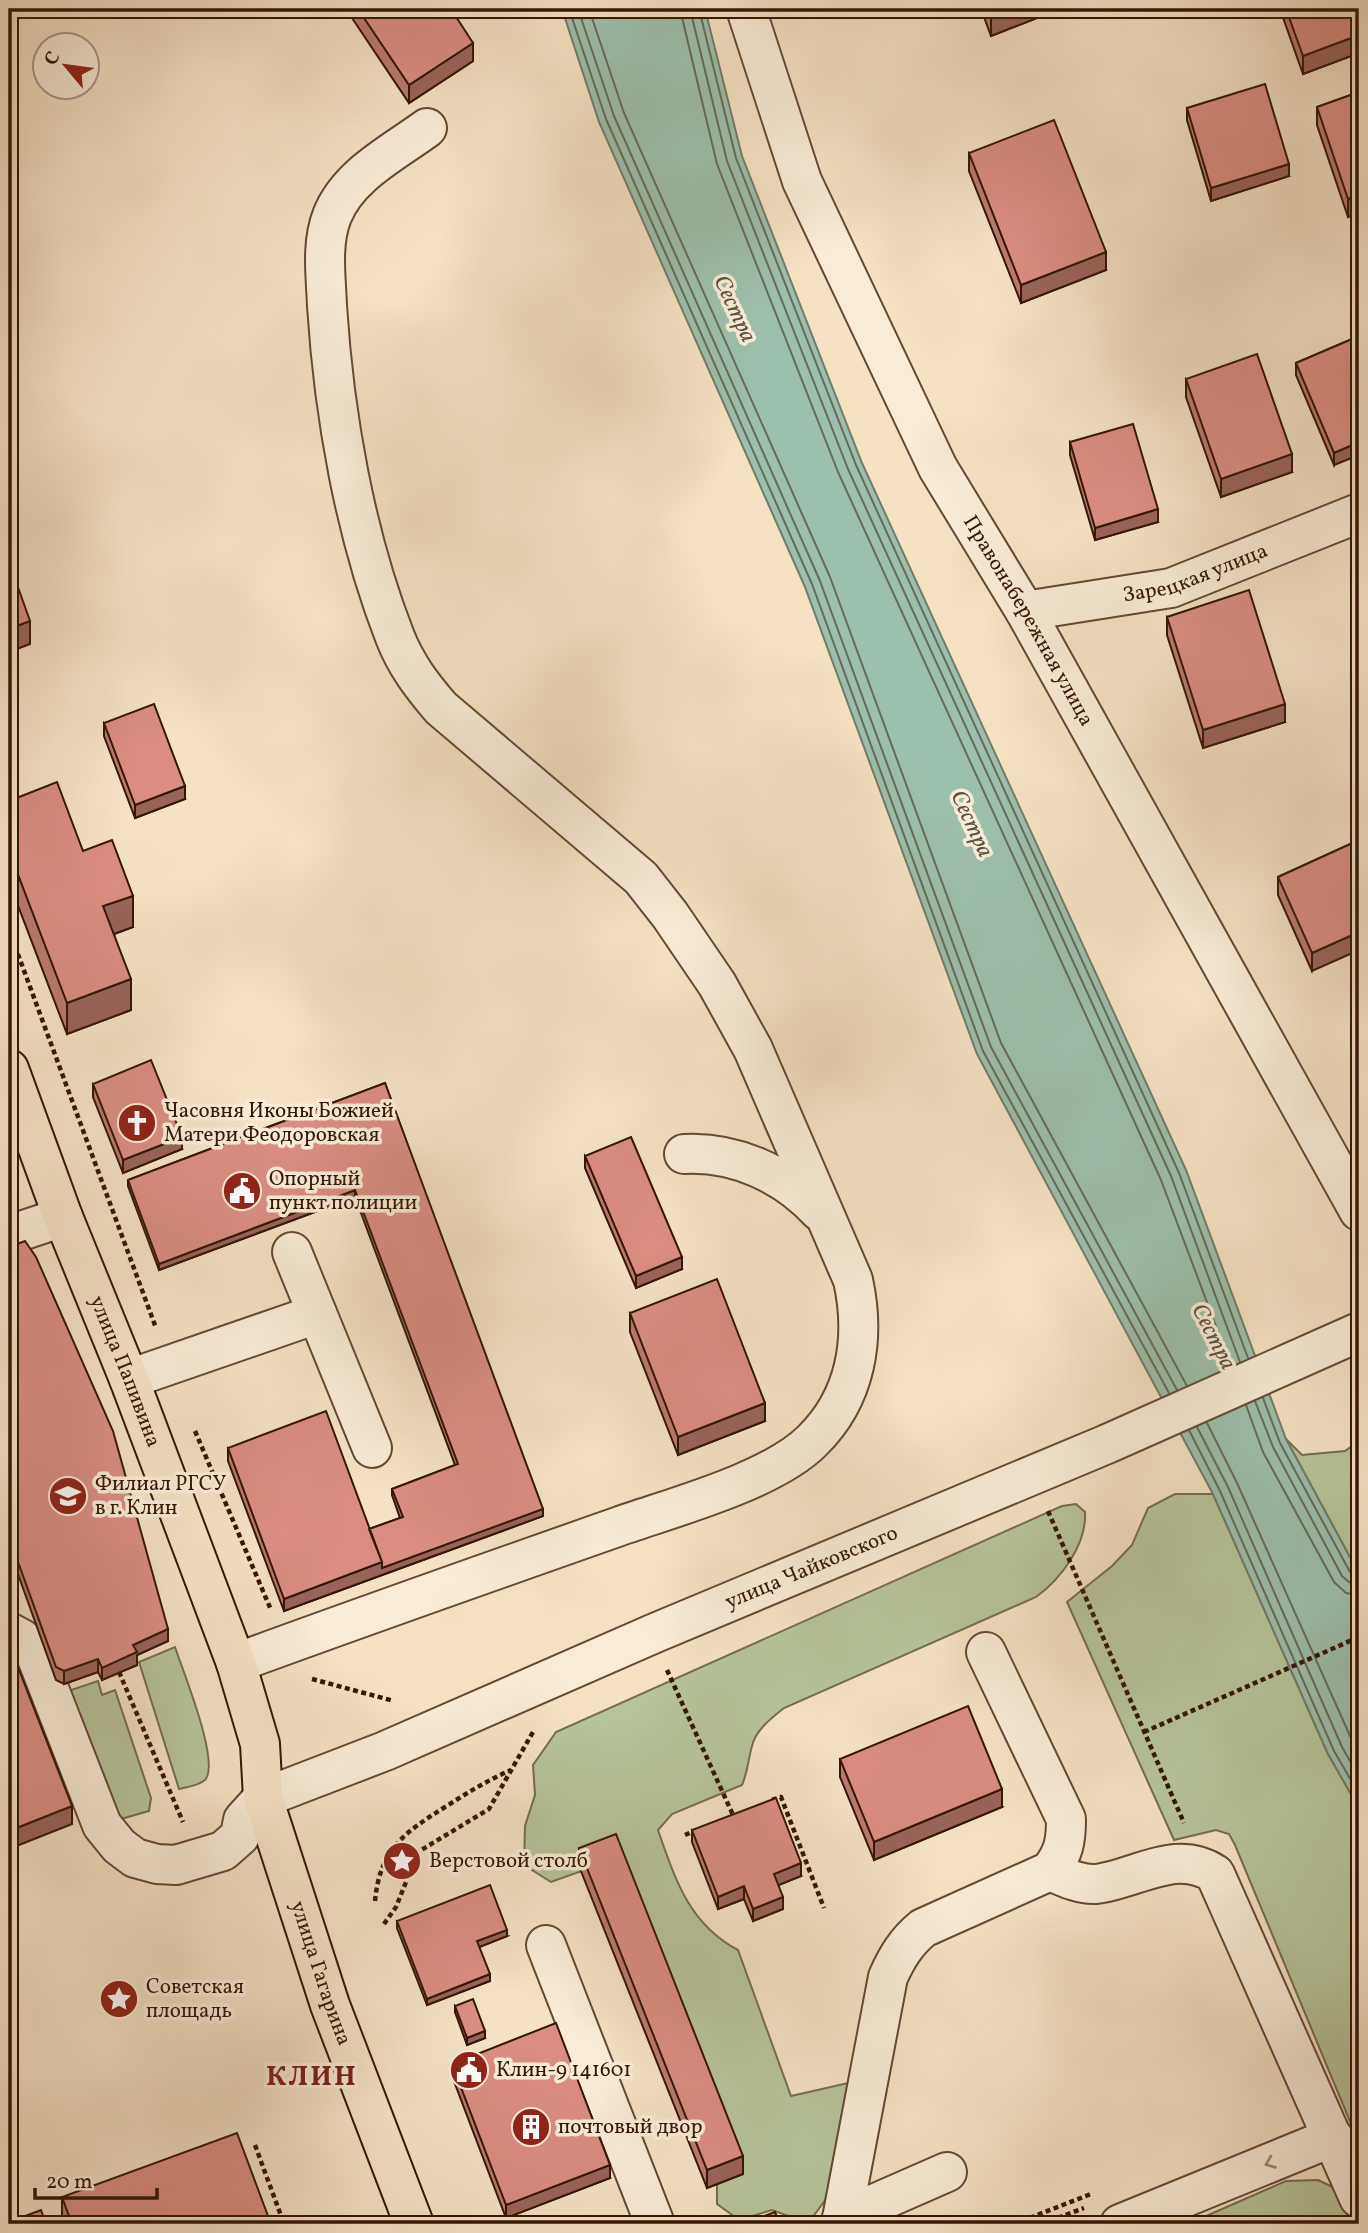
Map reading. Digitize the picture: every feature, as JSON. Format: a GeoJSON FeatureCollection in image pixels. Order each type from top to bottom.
{"type":"FeatureCollection","features":[{"type":"Feature","properties":{"kind":"highway","name":"улица Папивина"},"geometry":{"type":"LineString","coordinates":[[9,1069],[63,1217],[129,1379],[236,1662],[260,1744],[263,1798]]}},
{"type":"Feature","properties":{"kind":"highway","name":"улица Гагарина"},"geometry":{"type":"LineString","coordinates":[[263,1798],[330,2005],[414,2224]]}},
{"type":"Feature","properties":{"kind":"street","name":"Правонабережная улица"},"geometry":{"type":"LineString","coordinates":[[746,9],[802,181],[938,468],[1026,611],[1359,1211]]}},
{"type":"Feature","properties":{"kind":"street"},"geometry":{"type":"LineString","coordinates":[[236,1662],[746,1480],[781,1464],[811,1443],[831,1421],[853,1376],[858,1346],[860,1313],[853,1280],[753,1049],[717,984],[670,915],[631,869],[441,708],[413,675],[395,637],[362,528],[332,383],[325,255],[331,218],[348,185],[427,128]]}},
{"type":"Feature","properties":{"kind":"street","name":"Зарецкая улица"},"geometry":{"type":"LineString","coordinates":[[1026,611],[1171,588],[1359,513]]}},
{"type":"Feature","properties":{"kind":"street"},"geometry":{"type":"LineString","coordinates":[[684,1154],[707,1152],[735,1159],[769,1173],[804,1195],[827,1220]]}},
{"type":"Feature","properties":{"kind":"street"},"geometry":{"type":"LineString","coordinates":[[9,1235],[63,1217]]}},
{"type":"Feature","properties":{"kind":"street"},"geometry":{"type":"LineString","coordinates":[[292,1252],[372,1448]]}},
{"type":"Feature","properties":{"kind":"street"},"geometry":{"type":"LineString","coordinates":[[129,1379],[317,1314]]}},
{"type":"Feature","properties":{"kind":"street","name":"улица Чайковского"},"geometry":{"type":"LineString","coordinates":[[263,1798],[385,1751],[655,1633],[1107,1444],[1359,1332]]}},
{"type":"Feature","properties":{"kind":"street"},"geometry":{"type":"LineString","coordinates":[[9,1632],[22,1639],[35,1653],[102,1825],[119,1846],[135,1858],[157,1864],[176,1865],[223,1851],[240,1836],[243,1820],[263,1798]]}},
{"type":"Feature","properties":{"kind":"street"},"geometry":{"type":"LineString","coordinates":[[842,2221],[888,1977],[897,1957],[908,1940],[923,1928],[1050,1871],[1064,1849],[1066,1819],[986,1652]]}},
{"type":"Feature","properties":{"kind":"street"},"geometry":{"type":"LineString","coordinates":[[1050,1871],[1073,1881],[1095,1884],[1177,1862],[1204,1867],[1215,1874],[1226,1892],[1359,2198]]}},
{"type":"Feature","properties":{"kind":"street"},"geometry":{"type":"LineString","coordinates":[[546,1944],[655,2224]]}},
{"type":"Feature","properties":{"kind":"street"},"geometry":{"type":"LineString","coordinates":[[1120,2224],[1333,2137]]}},
{"type":"Feature","properties":{"kind":"street"},"geometry":{"type":"LineString","coordinates":[[842,2221],[947,2172]]}},
{"type":"Feature","properties":{"kind":"path"},"geometry":{"type":"LineString","coordinates":[[9,930],[170,1366]]}},
{"type":"Feature","properties":{"kind":"path"},"geometry":{"type":"LineString","coordinates":[[195,1429],[296,1674],[390,1702],[403,1698]]}},
{"type":"Feature","properties":{"kind":"path"},"geometry":{"type":"LineString","coordinates":[[1043,1500],[1204,1867]]}},
{"type":"Feature","properties":{"kind":"path"},"geometry":{"type":"LineString","coordinates":[[1144,1732],[1359,1637]]}},
{"type":"Feature","properties":{"kind":"path"},"geometry":{"type":"LineString","coordinates":[[667,1669],[733,1815]]}},
{"type":"Feature","properties":{"kind":"path"},"geometry":{"type":"LineString","coordinates":[[118,1672],[200,1860]]}},
{"type":"Feature","properties":{"kind":"path"},"geometry":{"type":"LineString","coordinates":[[384,1924],[396,1907],[418,1852],[489,1809],[536,1727]]}},
{"type":"Feature","properties":{"kind":"path"},"geometry":{"type":"LineString","coordinates":[[375,1902],[381,1868],[389,1853],[408,1830],[485,1782],[512,1769]]}},
{"type":"Feature","properties":{"kind":"path"},"geometry":{"type":"LineString","coordinates":[[769,1801],[781,1797],[824,1908]]}},
{"type":"Feature","properties":{"kind":"path"},"geometry":{"type":"LineString","coordinates":[[721,1820],[745,1811]]}},
{"type":"Feature","properties":{"kind":"path"},"geometry":{"type":"LineString","coordinates":[[685,1835],[709,1825]]}},
{"type":"Feature","properties":{"kind":"path"},"geometry":{"type":"LineString","coordinates":[[255,2145],[284,2224]]}},
{"type":"Feature","properties":{"kind":"shaded area"},"geometry":{"type":"Polygon","coordinates":[[[1286,1439],[1302,1455],[1345,1451],[1359,1441],[1359,1574],[1286,1439]]]}},
{"type":"Feature","properties":{"kind":"shaded area"},"geometry":{"type":"Polygon","coordinates":[[[1175,1494],[1213,1494],[1328,1754],[1359,1808],[1359,2143],[1235,1845],[1229,1834],[1216,1830],[1174,1840],[1067,1602],[1112,1566],[1132,1545],[1148,1508],[1175,1494]]]}},
{"type":"Feature","properties":{"kind":"shaded area"},"geometry":{"type":"Polygon","coordinates":[[[1076,1504],[1085,1512],[1082,1536],[1077,1548],[1063,1571],[1036,1597],[784,1708],[757,1734],[742,1785],[672,1814],[658,1830],[678,1883],[696,1914],[721,1939],[738,1950],[791,2096],[848,2083],[826,2199],[812,2218],[791,2217],[772,2210],[739,2220],[717,2204],[717,2171],[624,1856],[551,1882],[524,1865],[525,1826],[535,1795],[533,1765],[556,1732],[1062,1506],[1076,1504]]]}},
{"type":"Feature","properties":{"kind":"shaded area"},"geometry":{"type":"Polygon","coordinates":[[[175,1647],[204,1736],[209,1770],[202,1782],[179,1789],[139,1662],[175,1647]]]}},
{"type":"Feature","properties":{"kind":"shaded area"},"geometry":{"type":"Polygon","coordinates":[[[98,1681],[102,1695],[115,1690],[151,1798],[149,1811],[121,1819],[110,1802],[68,1691],[98,1681]]]}},
{"type":"Feature","properties":{"kind":"shaded area"},"geometry":{"type":"Polygon","coordinates":[[[1318,2180],[1343,2192],[1357,2224],[1188,2224],[1286,2181],[1318,2180]]]}},
{"type":"Feature","properties":{"kind":"water","name":"Сестра"},"geometry":{"type":"Polygon","coordinates":[[[562,9],[705,9],[742,156],[862,463],[1186,1170],[1286,1439],[1359,1574],[1359,1808],[1328,1754],[1213,1494],[977,1054],[805,587],[599,122],[562,9]]]}},
{"type":"Feature","properties":{"kind":"building"},"geometry":{"type":"Polygon","coordinates":[[[358,9],[451,9],[473,43],[409,85],[358,9]]]}},
{"type":"Feature","properties":{"kind":"building"},"geometry":{"type":"Polygon","coordinates":[[[988,9],[1014,9],[991,18],[988,9]]]}},
{"type":"Feature","properties":{"kind":"building"},"geometry":{"type":"Polygon","coordinates":[[[1286,9],[1359,9],[1359,35],[1303,56],[1286,9]]]}},
{"type":"Feature","properties":{"kind":"building"},"geometry":{"type":"Polygon","coordinates":[[[1265,84],[1289,164],[1211,188],[1187,108],[1265,84]]]}},
{"type":"Feature","properties":{"kind":"building"},"geometry":{"type":"Polygon","coordinates":[[[1359,92],[1359,195],[1348,199],[1317,107],[1359,92]]]}},
{"type":"Feature","properties":{"kind":"building"},"geometry":{"type":"Polygon","coordinates":[[[1054,120],[1106,252],[1021,285],[969,153],[1054,120]]]}},
{"type":"Feature","properties":{"kind":"building"},"geometry":{"type":"Polygon","coordinates":[[[1359,336],[1359,442],[1334,453],[1296,363],[1359,336]]]}},
{"type":"Feature","properties":{"kind":"building"},"geometry":{"type":"Polygon","coordinates":[[[1257,354],[1292,454],[1221,479],[1186,379],[1257,354]]]}},
{"type":"Feature","properties":{"kind":"building"},"geometry":{"type":"Polygon","coordinates":[[[1133,424],[1158,509],[1095,528],[1070,442],[1133,424]]]}},
{"type":"Feature","properties":{"kind":"building"},"geometry":{"type":"Polygon","coordinates":[[[9,562],[30,621],[9,629],[9,562]]]}},
{"type":"Feature","properties":{"kind":"building"},"geometry":{"type":"Polygon","coordinates":[[[1249,590],[1285,704],[1203,730],[1167,617],[1249,590]]]}},
{"type":"Feature","properties":{"kind":"building"},"geometry":{"type":"Polygon","coordinates":[[[154,704],[185,786],[135,805],[104,723],[154,704]]]}},
{"type":"Feature","properties":{"kind":"building"},"geometry":{"type":"Polygon","coordinates":[[[57,782],[83,851],[112,840],[133,896],[103,906],[131,979],[67,1003],[9,851],[9,801],[57,782]]]}},
{"type":"Feature","properties":{"kind":"building"},"geometry":{"type":"Polygon","coordinates":[[[1359,840],[1359,932],[1312,953],[1278,877],[1359,840]]]}},
{"type":"Feature","properties":{"kind":"building","name":"Часовня Иконы Божией Матери Феодоровская"},"geometry":{"type":"Polygon","coordinates":[[[151,1060],[182,1137],[123,1160],[93,1084],[151,1060]]]}},
{"type":"Feature","properties":{"kind":"building"},"geometry":{"type":"Polygon","coordinates":[[[385,1083],[543,1509],[382,1568],[369,1529],[403,1517],[392,1489],[458,1464],[355,1190],[159,1264],[128,1180],[385,1083]]]}},
{"type":"Feature","properties":{"kind":"building"},"geometry":{"type":"Polygon","coordinates":[[[631,1137],[682,1257],[636,1276],[585,1156],[631,1137]]]}},
{"type":"Feature","properties":{"kind":"building","name":"Филиал РГСУ в г. Клин"},"geometry":{"type":"Polygon","coordinates":[[[25,1241],[36,1257],[113,1431],[168,1629],[133,1645],[137,1652],[102,1668],[98,1659],[64,1671],[56,1667],[9,1537],[9,1247],[25,1241]]]}},
{"type":"Feature","properties":{"kind":"building"},"geometry":{"type":"Polygon","coordinates":[[[717,1279],[765,1403],[678,1437],[630,1313],[717,1279]]]}},
{"type":"Feature","properties":{"kind":"building"},"geometry":{"type":"Polygon","coordinates":[[[326,1411],[382,1562],[284,1599],[228,1448],[326,1411]]]}},
{"type":"Feature","properties":{"kind":"building"},"geometry":{"type":"Polygon","coordinates":[[[14,1657],[72,1806],[9,1831],[9,1659],[14,1657]]]}},
{"type":"Feature","properties":{"kind":"building"},"geometry":{"type":"Polygon","coordinates":[[[968,1706],[1002,1789],[874,1842],[840,1759],[968,1706]]]}},
{"type":"Feature","properties":{"kind":"building"},"geometry":{"type":"Polygon","coordinates":[[[776,1798],[801,1863],[774,1874],[783,1897],[753,1909],[744,1886],[718,1897],[692,1830],[776,1798]]]}},
{"type":"Feature","properties":{"kind":"building"},"geometry":{"type":"Polygon","coordinates":[[[616,1834],[743,2156],[707,2170],[579,1848],[616,1834]]]}},
{"type":"Feature","properties":{"kind":"building"},"geometry":{"type":"Polygon","coordinates":[[[490,1885],[507,1930],[477,1941],[490,1974],[427,1999],[397,1921],[490,1885]]]}},
{"type":"Feature","properties":{"kind":"building"},"geometry":{"type":"Polygon","coordinates":[[[473,1999],[485,2031],[467,2038],[455,2006],[473,1999]]]}},
{"type":"Feature","properties":{"kind":"building","name":"почтовый двор"},"geometry":{"type":"Polygon","coordinates":[[[556,2023],[610,2165],[506,2205],[452,2064],[556,2023]]]}},
{"type":"Feature","properties":{"kind":"building"},"geometry":{"type":"Polygon","coordinates":[[[237,2133],[271,2224],[72,2224],[62,2197],[237,2133]]]}},
{"type":"Feature","properties":{"kind":"building"},"geometry":{"type":"Polygon","coordinates":[[[41,2210],[46,2224],[9,2224],[9,2222],[41,2210]]]}},
{"type":"Feature","properties":{"kind":"building"},"geometry":{"type":"Polygon","coordinates":[[[775,2212],[780,2224],[742,2224],[775,2212]]]}},
{"type":"Feature","properties":{"kind":"place","name":"Часовня Иконы Божией Матери Феодоровская"},"geometry":{"type":"Point","coordinates":[137,1123]}},
{"type":"Feature","properties":{"kind":"place","name":"Опорный пункт полиции"},"geometry":{"type":"Point","coordinates":[242,1191]}},
{"type":"Feature","properties":{"kind":"place","name":"Филиал РГСУ в г. Клин"},"geometry":{"type":"Point","coordinates":[68,1496]}},
{"type":"Feature","properties":{"kind":"place","name":"Верстовой столб"},"geometry":{"type":"Point","coordinates":[402,1861]}},
{"type":"Feature","properties":{"kind":"place","name":"Советская площадь"},"geometry":{"type":"Point","coordinates":[119,1999]}},
{"type":"Feature","properties":{"kind":"place","name":"Клин-9 141601"},"geometry":{"type":"Point","coordinates":[469,2070]}},
{"type":"Feature","properties":{"kind":"place","name":"почтовый двор"},"geometry":{"type":"Point","coordinates":[531,2127]}},
{"type":"Feature","properties":{"kind":"district","name":"КЛИН"},"geometry":{"type":"Point","coordinates":[312,2077]}}]}
